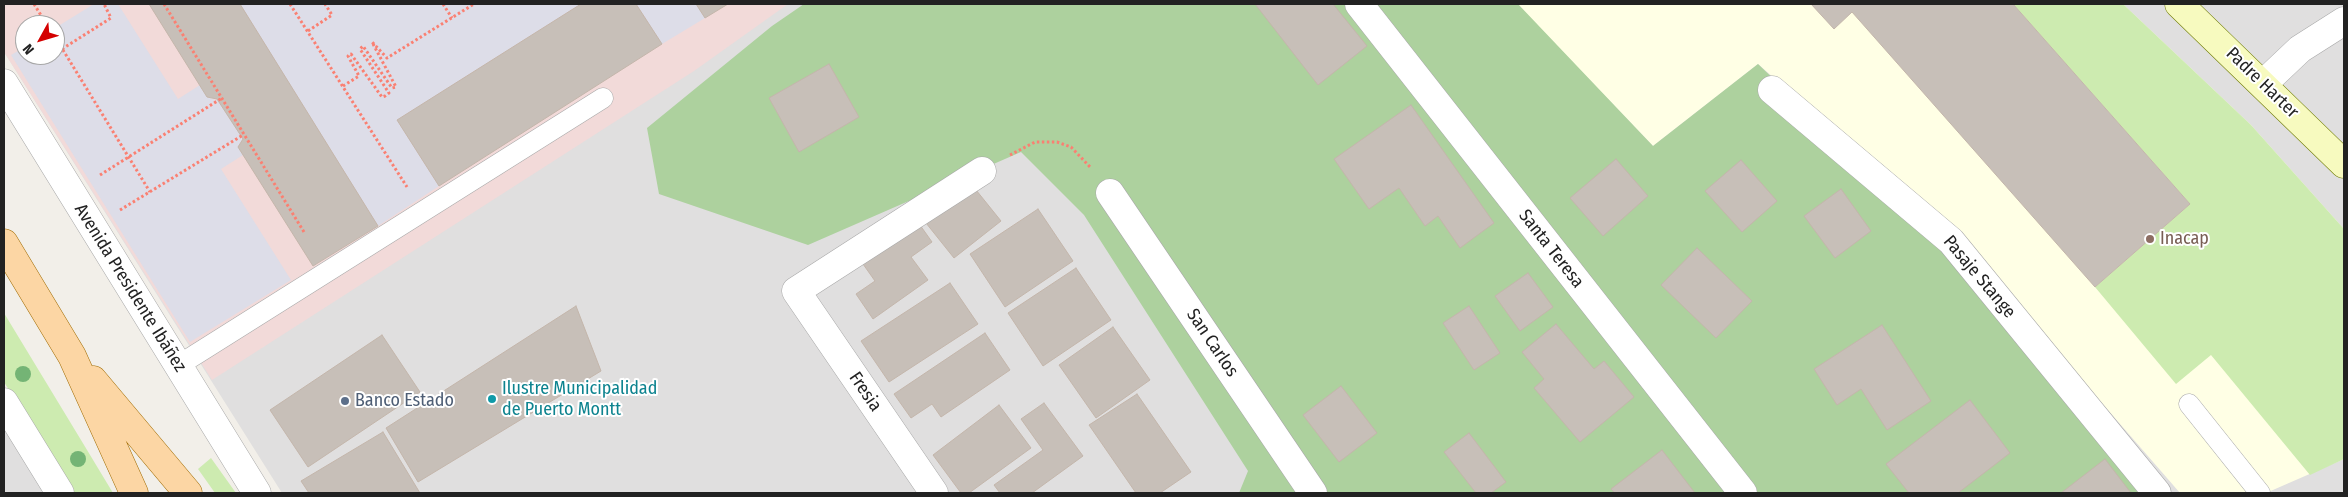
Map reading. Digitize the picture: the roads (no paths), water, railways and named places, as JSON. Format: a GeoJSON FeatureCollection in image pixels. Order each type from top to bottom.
{"type":"FeatureCollection","features":[{"type":"Feature","properties":{"kind":"main road","name":"Padre Harter"},"geometry":{"type":"LineString","coordinates":[[2179,4],[2344,164]]}},
{"type":"Feature","properties":{"kind":"main road"},"geometry":{"type":"LineString","coordinates":[[4,243],[72,356],[134,493]]}},
{"type":"Feature","properties":{"kind":"main road"},"geometry":{"type":"LineString","coordinates":[[72,356],[188,493]]}},
{"type":"Feature","properties":{"kind":"street","name":"Santa Teresa"},"geometry":{"type":"LineString","coordinates":[[1359,4],[1743,493]]}},
{"type":"Feature","properties":{"kind":"street"},"geometry":{"type":"LineString","coordinates":[[2263,84],[2300,49],[2344,20]]}},
{"type":"Feature","properties":{"kind":"street","name":"Avenida Presidente Ibáñez"},"geometry":{"type":"LineString","coordinates":[[4,83],[257,493]]}},
{"type":"Feature","properties":{"kind":"street","name":"Pasaje Stange"},"geometry":{"type":"LineString","coordinates":[[1772,90],[1951,241],[2156,493]]}},
{"type":"Feature","properties":{"kind":"street","name":"Fresia"},"geometry":{"type":"LineString","coordinates":[[934,493],[796,291],[982,171]]}},
{"type":"Feature","properties":{"kind":"street","name":"San Carlos"},"geometry":{"type":"LineString","coordinates":[[1110,193],[1313,493]]}},
{"type":"Feature","properties":{"kind":"street"},"geometry":{"type":"LineString","coordinates":[[8,419],[60,493]]}},
{"type":"Feature","properties":{"kind":"lane"},"geometry":{"type":"LineString","coordinates":[[179,365],[603,98]]}},
{"type":"Feature","properties":{"kind":"lane"},"geometry":{"type":"LineString","coordinates":[[2189,404],[2260,493]]}},
{"type":"Feature","properties":{"kind":"place","name":"Inacap"},"geometry":{"type":"Point","coordinates":[2150,239]}},
{"type":"Feature","properties":{"kind":"place","name":"Ilustre Municipalidad de Puerto Montt"},"geometry":{"type":"Point","coordinates":[492,399]}},
{"type":"Feature","properties":{"kind":"place","name":"Banco Estado"},"geometry":{"type":"Point","coordinates":[345,401]}}]}
